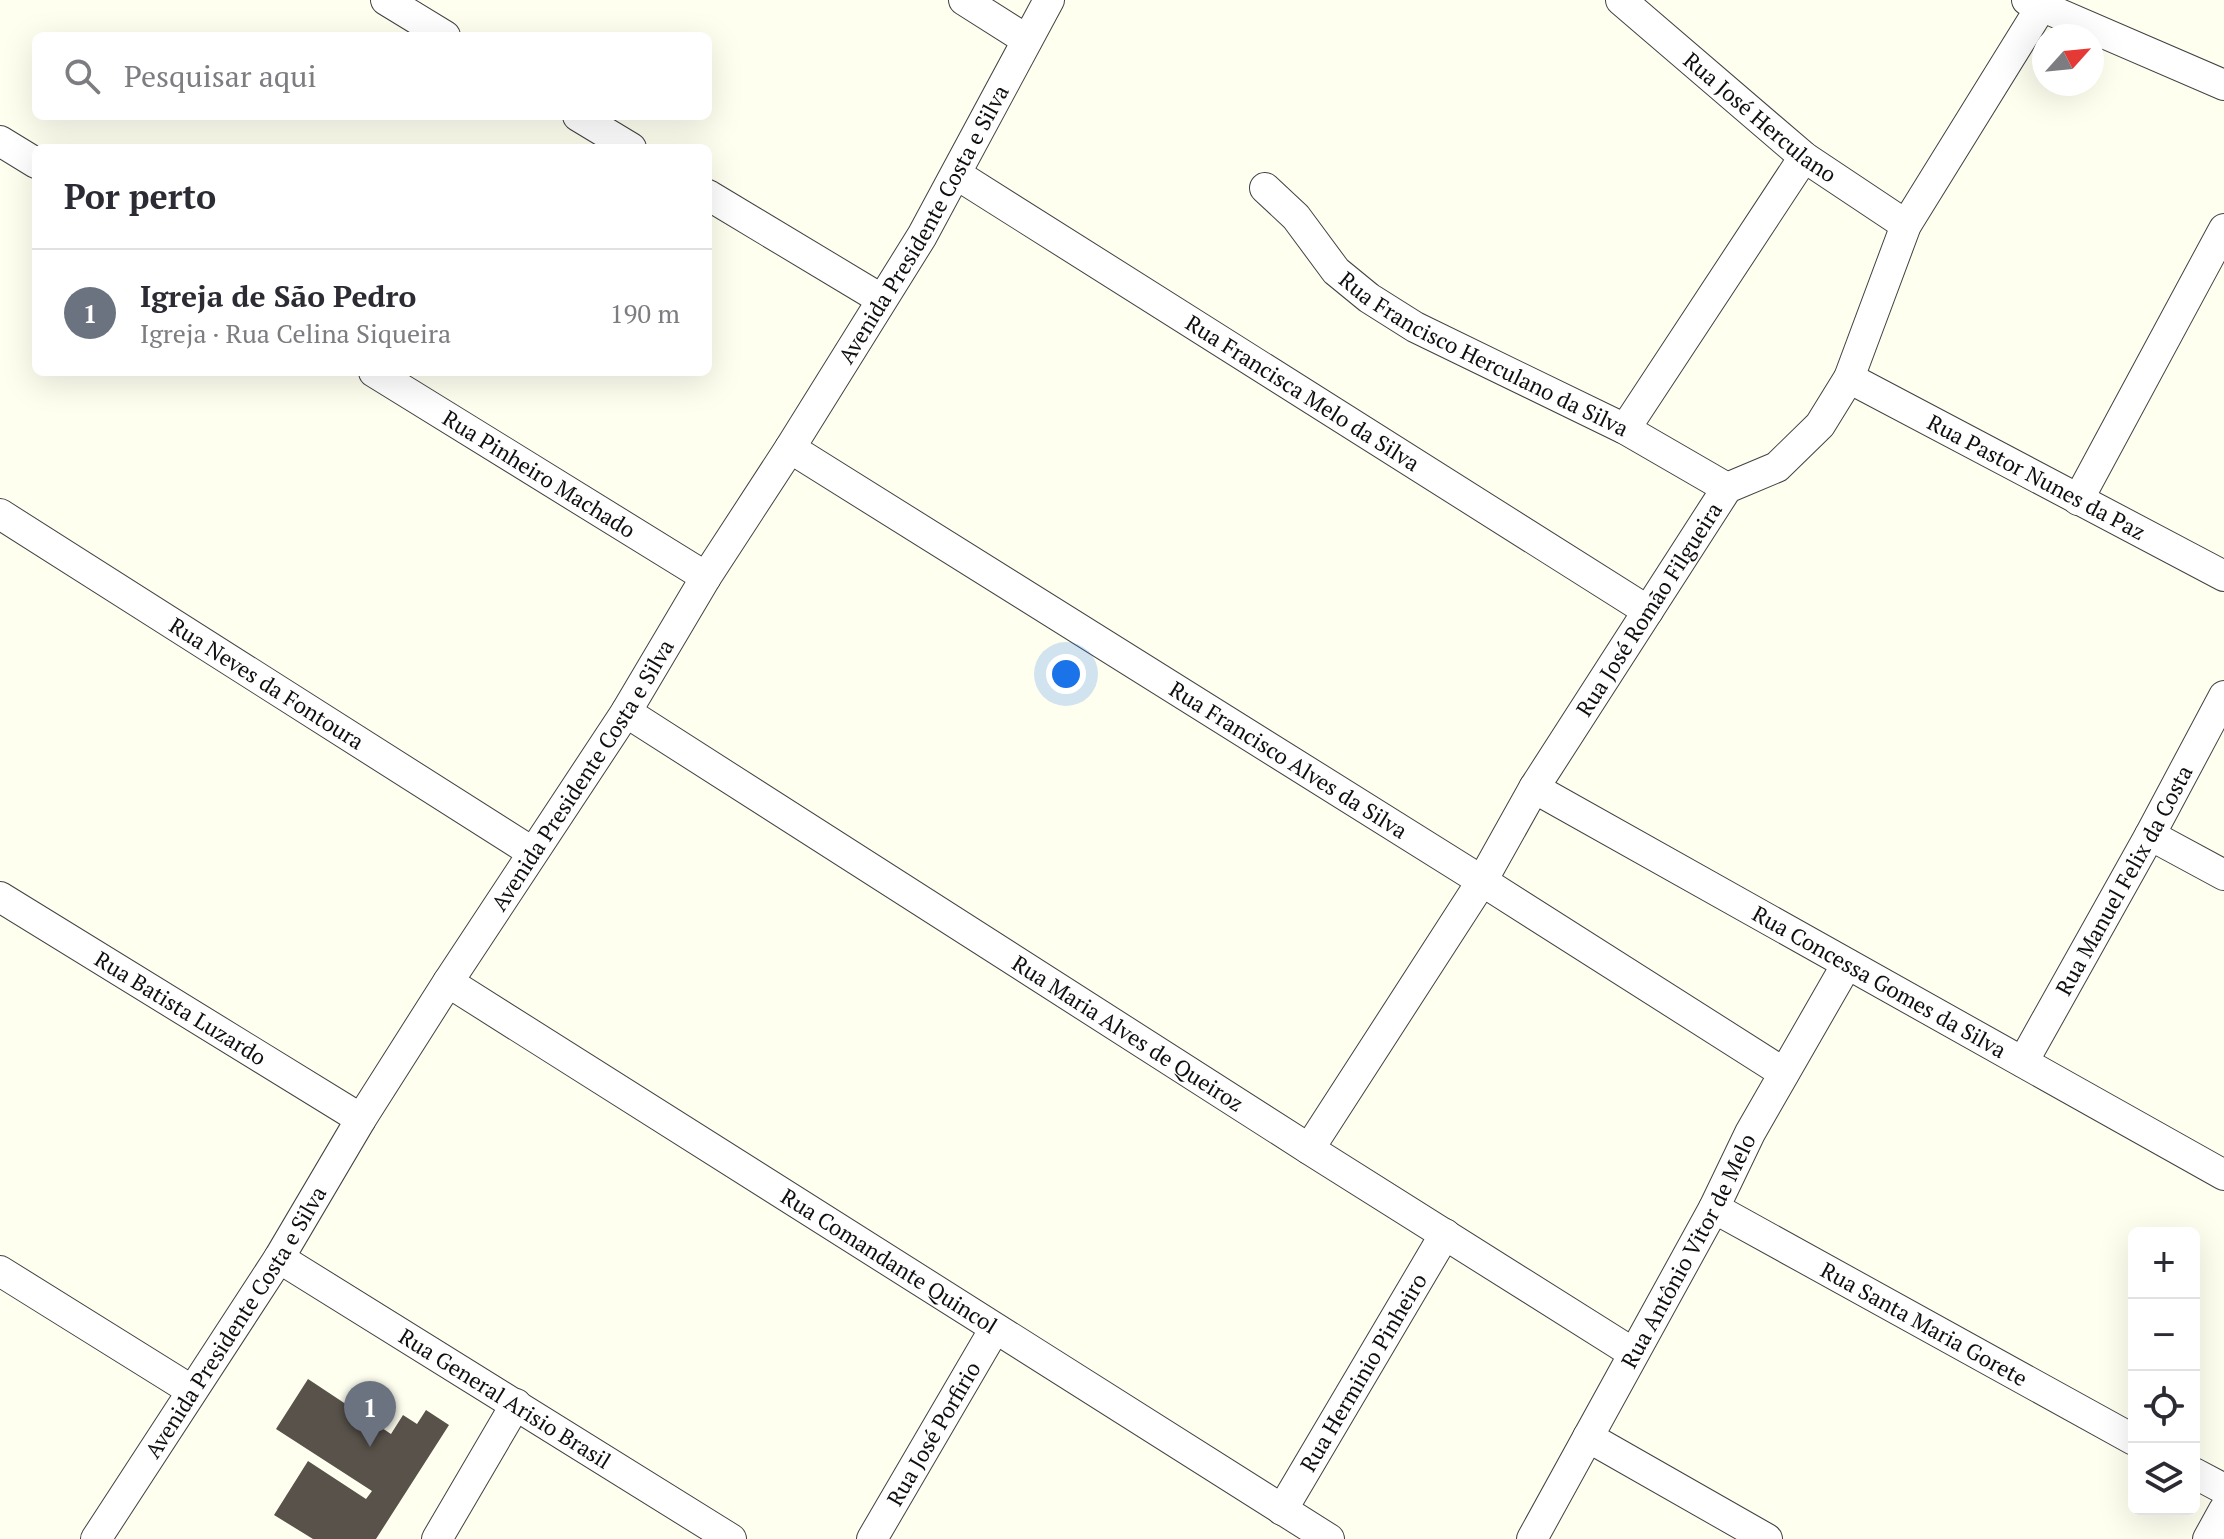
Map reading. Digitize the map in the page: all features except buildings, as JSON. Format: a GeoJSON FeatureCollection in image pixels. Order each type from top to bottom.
{"type":"FeatureCollection","features":[{"type":"Feature","properties":{"kind":"street"},"geometry":{"type":"LineString","coordinates":[[386,0],[438,32]]}},
{"type":"Feature","properties":{"kind":"street"},"geometry":{"type":"LineString","coordinates":[[964,0],[1027,40]]}},
{"type":"Feature","properties":{"kind":"street","name":"Avenida Presidente Costa e Silva"},"geometry":{"type":"LineString","coordinates":[[96,1539],[279,1258],[361,1119],[448,982],[626,712],[706,577],[922,236],[1049,0]]}},
{"type":"Feature","properties":{"kind":"street","name":"Rua José Herculano"},"geometry":{"type":"LineString","coordinates":[[1621,0],[1804,157],[1906,225]]}},
{"type":"Feature","properties":{"kind":"street"},"geometry":{"type":"LineString","coordinates":[[2034,3],[2224,85]]}},
{"type":"Feature","properties":{"kind":"street","name":"Rua José Romão Filgueira"},"geometry":{"type":"LineString","coordinates":[[1309,1149],[1482,881],[1534,788],[1727,488],[1777,467],[1820,425],[1849,378],[1906,225],[2034,3]]}},
{"type":"Feature","properties":{"kind":"street"},"geometry":{"type":"LineString","coordinates":[[585,120],[624,144]]}},
{"type":"Feature","properties":{"kind":"street"},"geometry":{"type":"LineString","coordinates":[[0,141],[32,161]]}},
{"type":"Feature","properties":{"kind":"street"},"geometry":{"type":"LineString","coordinates":[[1625,429],[1804,157]]}},
{"type":"Feature","properties":{"kind":"street","name":"Rua Francisca Melo da Silva"},"geometry":{"type":"LineString","coordinates":[[956,174],[1648,611]]}},
{"type":"Feature","properties":{"kind":"street","name":"Rua Francisco Herculano da Silva"},"geometry":{"type":"LineString","coordinates":[[1265,188],[1296,217],[1336,271],[1369,298],[1415,327],[1625,429],[1727,488]]}},
{"type":"Feature","properties":{"kind":"street"},"geometry":{"type":"LineString","coordinates":[[712,197],[881,299]]}},
{"type":"Feature","properties":{"kind":"street"},"geometry":{"type":"LineString","coordinates":[[2078,500],[2216,264],[2224,229]]}},
{"type":"Feature","properties":{"kind":"street","name":"Rua Pinheiro Machado"},"geometry":{"type":"LineString","coordinates":[[380,376],[706,577]]}},
{"type":"Feature","properties":{"kind":"street","name":"Rua Pastor Nunes da Paz"},"geometry":{"type":"LineString","coordinates":[[1849,378],[2224,576]]}},
{"type":"Feature","properties":{"kind":"street","name":"Rua Francisco Alves da Silva"},"geometry":{"type":"LineString","coordinates":[[790,448],[1784,1073]]}},
{"type":"Feature","properties":{"kind":"street","name":"Rua Neves da Fontoura"},"geometry":{"type":"LineString","coordinates":[[0,514],[532,852]]}},
{"type":"Feature","properties":{"kind":"street","name":"Rua Manuel Felix da Costa"},"geometry":{"type":"LineString","coordinates":[[2023,1062],[2224,696]]}},
{"type":"Feature","properties":{"kind":"street","name":"Rua Maria Alves de Queiroz"},"geometry":{"type":"LineString","coordinates":[[626,712],[1633,1353]]}},
{"type":"Feature","properties":{"kind":"street","name":"Rua Concessa Gomes da Silva"},"geometry":{"type":"LineString","coordinates":[[1534,788],[2224,1175]]}},
{"type":"Feature","properties":{"kind":"street"},"geometry":{"type":"LineString","coordinates":[[2150,835],[2224,875]]}},
{"type":"Feature","properties":{"kind":"street","name":"Rua Batista Luzardo"},"geometry":{"type":"LineString","coordinates":[[0,897],[361,1119]]}},
{"type":"Feature","properties":{"kind":"street","name":"Rua Antônio Vitor de Melo"},"geometry":{"type":"LineString","coordinates":[[1532,1539],[1714,1208],[1750,1133],[1847,964]]}},
{"type":"Feature","properties":{"kind":"street","name":"Rua Comandante Quincol"},"geometry":{"type":"LineString","coordinates":[[448,982],[1329,1539]]}},
{"type":"Feature","properties":{"kind":"street","name":"Rua Santa Maria Gorete"},"geometry":{"type":"LineString","coordinates":[[1714,1208],[2128,1437]]}},
{"type":"Feature","properties":{"kind":"street","name":"Rua Herminio Pinheiro"},"geometry":{"type":"LineString","coordinates":[[1282,1510],[1445,1234]]}},
{"type":"Feature","properties":{"kind":"street","name":"Rua General Arisio Brasil"},"geometry":{"type":"LineString","coordinates":[[279,1258],[731,1539]]}},
{"type":"Feature","properties":{"kind":"street"},"geometry":{"type":"LineString","coordinates":[[0,1271],[191,1390]]}},
{"type":"Feature","properties":{"kind":"street","name":"Rua José Porfirio"},"geometry":{"type":"LineString","coordinates":[[872,1539],[994,1330]]}},
{"type":"Feature","properties":{"kind":"street"},"geometry":{"type":"LineString","coordinates":[[437,1539],[516,1404]]}},
{"type":"Feature","properties":{"kind":"street"},"geometry":{"type":"LineString","coordinates":[[1588,1437],[1767,1539]]}},
{"type":"Feature","properties":{"kind":"street"},"geometry":{"type":"LineString","coordinates":[[2200,1476],[2224,1489]]}},
{"type":"Feature","properties":{"kind":"street"},"geometry":{"type":"LineString","coordinates":[[2208,1539],[2224,1510]]}},
{"type":"Feature","properties":{"kind":"place","name":"Igreja de São Pedro"},"geometry":{"type":"Point","coordinates":[370,1447]}}]}
